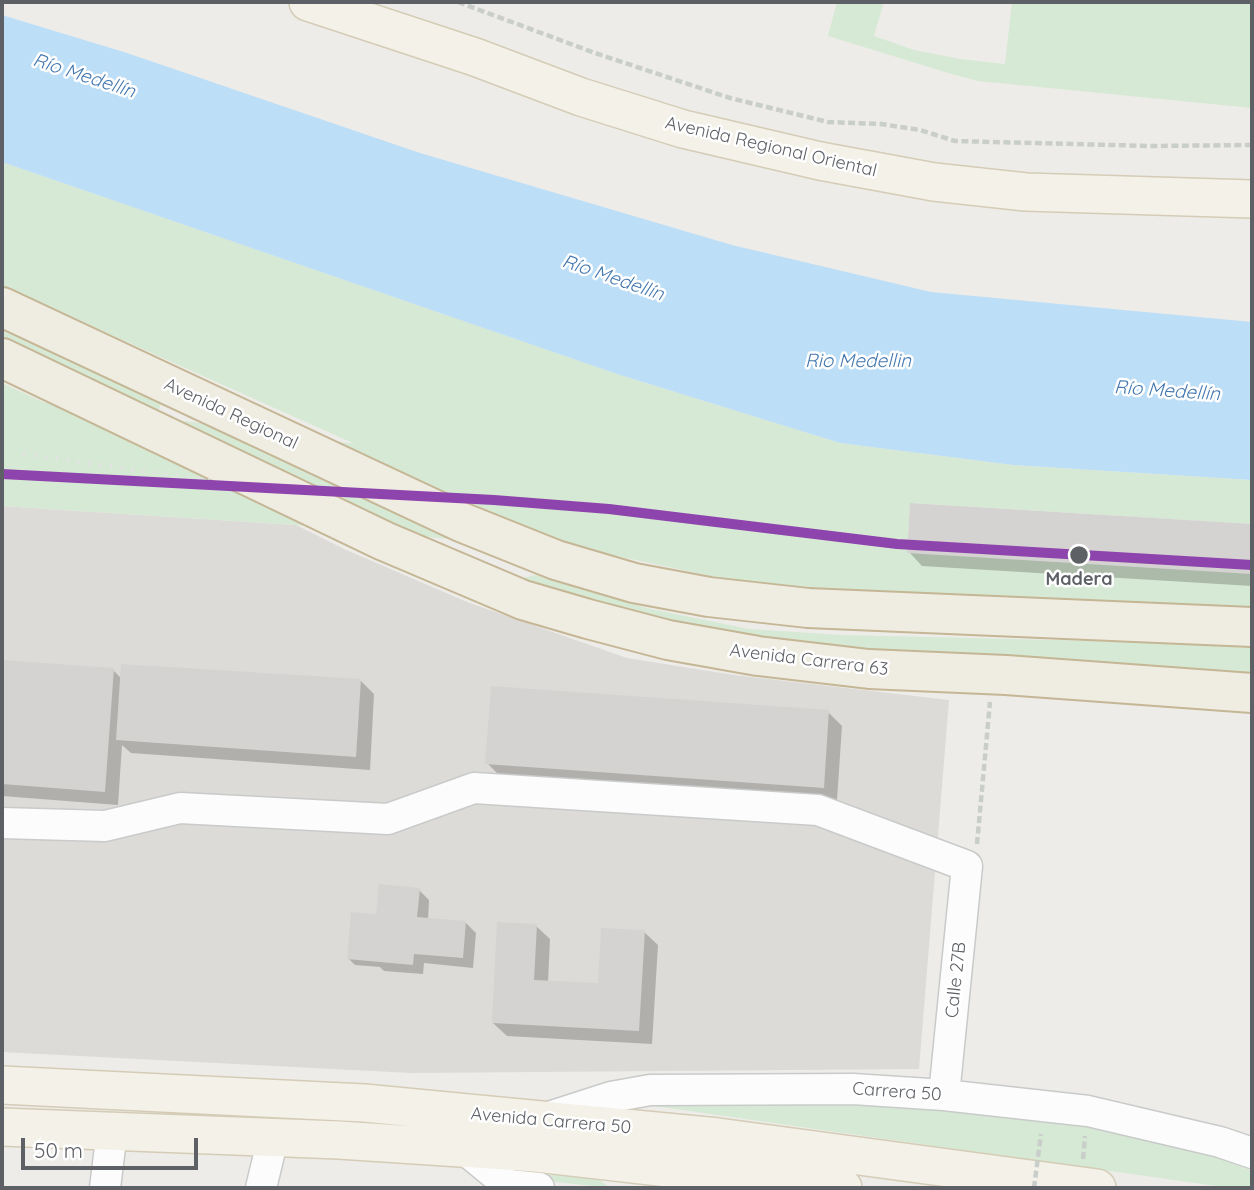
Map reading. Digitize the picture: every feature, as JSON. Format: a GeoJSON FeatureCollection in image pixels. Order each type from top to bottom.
{"type":"FeatureCollection","features":[{"type":"Feature","properties":{"kind":"highway","name":"Avenida Regional"},"geometry":{"type":"LineString","coordinates":[[2,307],[461,522],[593,572],[659,588],[764,605],[1252,627]]}},
{"type":"Feature","properties":{"kind":"highway","name":"Avenida Carrera 63"},"geometry":{"type":"LineString","coordinates":[[2,358],[384,541],[523,600],[668,639],[758,656],[869,669],[1006,675],[1252,693]]}},
{"type":"Feature","properties":{"kind":"main road","name":"Avenida Regional Oriental"},"geometry":{"type":"LineString","coordinates":[[308,2],[475,57],[581,97],[670,125],[820,161],[934,182],[1026,192],[1252,200]]}},
{"type":"Feature","properties":{"kind":"main road","name":"Avenida Carrera 50"},"geometry":{"type":"LineString","coordinates":[[2,1085],[363,1103],[538,1154],[718,1137],[1097,1188]]}},
{"type":"Feature","properties":{"kind":"main road","name":"Avenida Carrera 50"},"geometry":{"type":"LineString","coordinates":[[2,1127],[463,1148],[592,1159],[843,1188]]}},
{"type":"Feature","properties":{"kind":"main road"},"geometry":{"type":"LineString","coordinates":[[592,1159],[631,1188]]}},
{"type":"Feature","properties":{"kind":"street"},"geometry":{"type":"LineString","coordinates":[[2,823],[105,826],[180,808],[388,819],[474,788],[818,810],[967,866]]}},
{"type":"Feature","properties":{"kind":"street","name":"Calle 27B"},"geometry":{"type":"LineString","coordinates":[[944,1095],[967,866]]}},
{"type":"Feature","properties":{"kind":"street","name":"Carrera 50"},"geometry":{"type":"LineString","coordinates":[[538,1154],[611,1097],[650,1090],[853,1088],[1088,1111],[1220,1142],[1252,1153]]}},
{"type":"Feature","properties":{"kind":"street"},"geometry":{"type":"LineString","coordinates":[[105,1188],[112,1131]]}},
{"type":"Feature","properties":{"kind":"street"},"geometry":{"type":"LineString","coordinates":[[261,1188],[273,1138]]}},
{"type":"Feature","properties":{"kind":"street"},"geometry":{"type":"LineString","coordinates":[[1220,1142],[1252,1148]]}},
{"type":"Feature","properties":{"kind":"path"},"geometry":{"type":"LineString","coordinates":[[458,2],[595,53],[730,98],[828,122],[881,124],[920,130],[955,141],[1151,146],[1252,145]]}},
{"type":"Feature","properties":{"kind":"path"},"geometry":{"type":"LineString","coordinates":[[967,866],[976,852],[990,698]]}},
{"type":"Feature","properties":{"kind":"path"},"geometry":{"type":"LineString","coordinates":[[1034,1188],[1041,1134]]}},
{"type":"Feature","properties":{"kind":"shaded area"},"geometry":{"type":"Polygon","coordinates":[[[2,506],[296,525],[344,549],[467,602],[627,658],[734,675],[949,700],[919,1069],[411,1073],[2,1052],[2,506]]]}},
{"type":"Feature","properties":{"kind":"green space"},"geometry":{"type":"Polygon","coordinates":[[[837,2],[884,2],[874,36],[914,50],[1005,64],[1012,2],[1252,2],[1252,108],[978,81],[828,36],[837,2]]]}},
{"type":"Feature","properties":{"kind":"green space"},"geometry":{"type":"Polygon","coordinates":[[[2,162],[617,374],[840,443],[1013,465],[1252,480],[1252,524],[910,503],[907,552],[1252,574],[1252,609],[758,586],[603,553],[296,525],[2,506],[2,383],[43,402],[355,444],[2,286],[2,162]]]}},
{"type":"Feature","properties":{"kind":"green space"},"geometry":{"type":"Polygon","coordinates":[[[2,325],[162,402],[156,415],[2,340],[2,325]]]}},
{"type":"Feature","properties":{"kind":"green space"},"geometry":{"type":"Polygon","coordinates":[[[536,575],[646,608],[749,629],[841,635],[1141,642],[1252,648],[1252,678],[711,638],[517,579],[536,575]]]}},
{"type":"Feature","properties":{"kind":"green space"},"geometry":{"type":"Polygon","coordinates":[[[862,1100],[1101,1128],[1197,1150],[1252,1171],[1252,1188],[1230,1188],[647,1105],[862,1100]]]}},
{"type":"Feature","properties":{"kind":"green space"},"geometry":{"type":"Polygon","coordinates":[[[515,1167],[594,1176],[610,1188],[514,1177],[515,1167]]]}},
{"type":"Feature","properties":{"kind":"water","name":"Rio Medellin"},"geometry":{"type":"Polygon","coordinates":[[[2,15],[127,53],[420,153],[732,245],[931,292],[1252,322],[1252,480],[1013,465],[840,443],[617,374],[2,162],[2,15]]]}},
{"type":"Feature","properties":{"kind":"building","name":"Madera"},"geometry":{"type":"Polygon","coordinates":[[[910,503],[1252,524],[1252,574],[907,553],[910,503]]]}},
{"type":"Feature","properties":{"kind":"building"},"geometry":{"type":"Polygon","coordinates":[[[2,660],[114,668],[105,792],[2,784],[2,660]]]}},
{"type":"Feature","properties":{"kind":"building"},"geometry":{"type":"Polygon","coordinates":[[[121,664],[361,679],[356,757],[116,740],[121,664]]]}},
{"type":"Feature","properties":{"kind":"building"},"geometry":{"type":"Polygon","coordinates":[[[491,686],[829,710],[824,788],[485,764],[491,686]]]}},
{"type":"Feature","properties":{"kind":"building"},"geometry":{"type":"Polygon","coordinates":[[[379,884],[420,888],[417,917],[466,921],[463,958],[414,954],[413,965],[347,959],[351,912],[376,914],[379,884]]]}},
{"type":"Feature","properties":{"kind":"building"},"geometry":{"type":"Polygon","coordinates":[[[497,922],[537,924],[534,980],[598,983],[601,928],[645,930],[639,1031],[492,1023],[497,922]]]}},
{"type":"Feature","properties":{"kind":"railway"},"geometry":{"type":"LineString","coordinates":[[23,454],[242,485]]}},
{"type":"Feature","properties":{"kind":"transit line"},"geometry":{"type":"LineString","coordinates":[[2,474],[494,500],[609,509],[897,544],[1252,565]]}},
{"type":"Feature","properties":{"kind":"place","name":"Madera"},"geometry":{"type":"Point","coordinates":[1079,555]}},
{"type":"Feature","properties":{"kind":"water label","name":"Río Medellín"},"geometry":{"type":"Point","coordinates":[84,76]}},
{"type":"Feature","properties":{"kind":"water label","name":"Río Medellín"},"geometry":{"type":"Point","coordinates":[613,278]}},
{"type":"Feature","properties":{"kind":"water label","name":"Río Medellín"},"geometry":{"type":"Point","coordinates":[1167,391]}}]}
